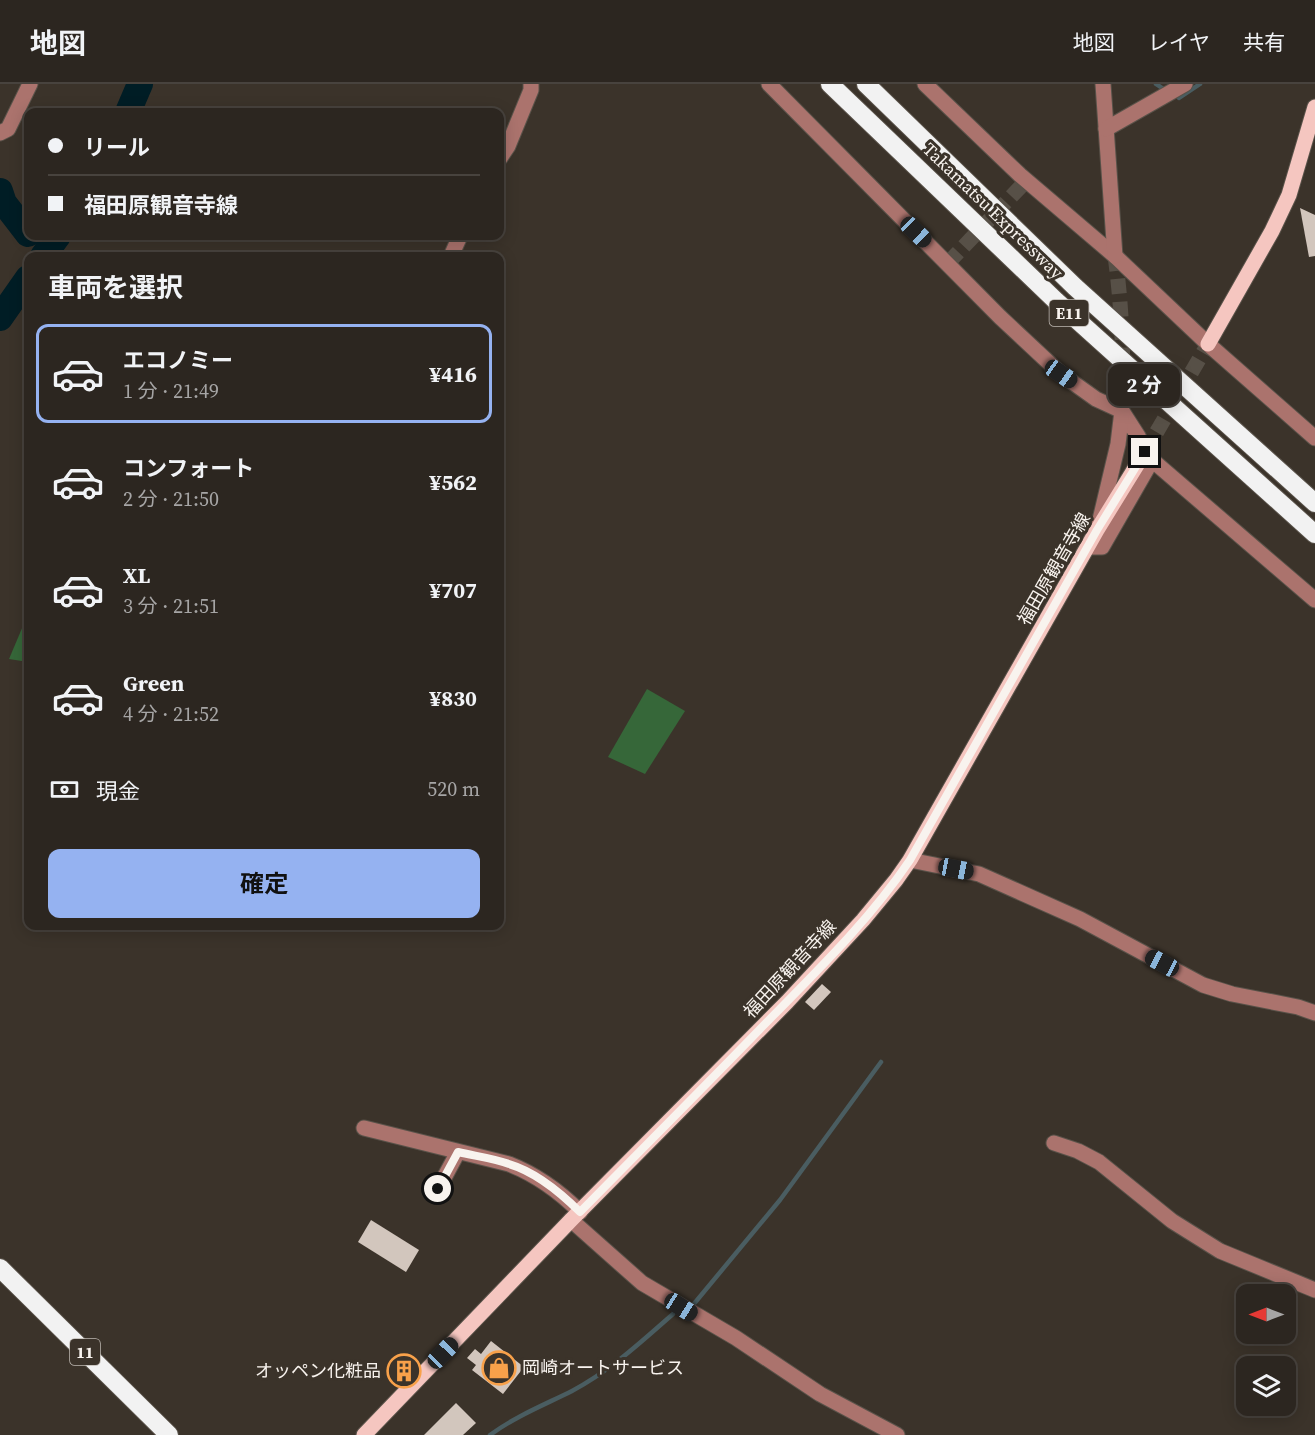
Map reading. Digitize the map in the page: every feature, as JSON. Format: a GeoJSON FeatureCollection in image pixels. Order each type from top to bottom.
{"type":"FeatureCollection","features":[{"type":"Feature","properties":{"kind":"highway","name":"Takamatsu Expressway"},"geometry":{"type":"LineString","coordinates":[[830,84],[1056,301],[1315,534]]}},
{"type":"Feature","properties":{"kind":"highway","name":"Takamatsu Expressway"},"geometry":{"type":"LineString","coordinates":[[866,84],[1075,287],[1315,502]]}},
{"type":"Feature","properties":{"kind":"highway","name":"11"},"geometry":{"type":"LineString","coordinates":[[0,1268],[170,1435]]}},
{"type":"Feature","properties":{"kind":"main road"},"geometry":{"type":"LineString","coordinates":[[1208,344],[1272,231],[1289,195],[1315,107]]}},
{"type":"Feature","properties":{"kind":"main road","name":"福田原観音寺線"},"geometry":{"type":"LineString","coordinates":[[364,1435],[575,1216],[795,994],[863,920],[896,880],[910,860],[1097,530],[1149,456]]}},
{"type":"Feature","properties":{"kind":"street"},"geometry":{"type":"LineString","coordinates":[[4,131],[30,84]]}},
{"type":"Feature","properties":{"kind":"street"},"geometry":{"type":"LineString","coordinates":[[504,152],[531,90],[531,84]]}},
{"type":"Feature","properties":{"kind":"street"},"geometry":{"type":"LineString","coordinates":[[769,84],[1000,317],[1061,374],[1096,399],[1122,411],[1149,456],[1315,600]]}},
{"type":"Feature","properties":{"kind":"street"},"geometry":{"type":"LineString","coordinates":[[925,84],[1020,175],[1115,256],[1208,344],[1315,438]]}},
{"type":"Feature","properties":{"kind":"street"},"geometry":{"type":"LineString","coordinates":[[1102,84],[1115,256]]}},
{"type":"Feature","properties":{"kind":"street"},"geometry":{"type":"LineString","coordinates":[[1106,129],[1185,84]]}},
{"type":"Feature","properties":{"kind":"street"},"geometry":{"type":"LineString","coordinates":[[1097,530],[1118,444],[1122,411]]}},
{"type":"Feature","properties":{"kind":"street"},"geometry":{"type":"LineString","coordinates":[[1088,547],[1102,547],[1149,456]]}},
{"type":"Feature","properties":{"kind":"street"},"geometry":{"type":"LineString","coordinates":[[910,860],[979,874],[1080,919],[1203,985],[1232,994],[1298,1006],[1315,1012]]}},
{"type":"Feature","properties":{"kind":"street"},"geometry":{"type":"LineString","coordinates":[[364,1128],[509,1164],[530,1172],[564,1196],[575,1216],[642,1283],[736,1338],[820,1394],[897,1435]]}},
{"type":"Feature","properties":{"kind":"street"},"geometry":{"type":"LineString","coordinates":[[1054,1143],[1078,1151],[1099,1162],[1172,1221],[1220,1251],[1315,1290]]}},
{"type":"Feature","properties":{"kind":"street"},"geometry":{"type":"LineString","coordinates":[[438,1189],[458,1152]]}},
{"type":"Feature","properties":{"kind":"green space"},"geometry":{"type":"Polygon","coordinates":[[[24,623],[24,661],[9,659],[24,623]]]}},
{"type":"Feature","properties":{"kind":"green space"},"geometry":{"type":"Polygon","coordinates":[[[647,689],[685,711],[645,774],[608,757],[647,689]]]}},
{"type":"Feature","properties":{"kind":"building"},"geometry":{"type":"Polygon","coordinates":[[[1300,208],[1315,215],[1315,256],[1309,257],[1300,208]]]}},
{"type":"Feature","properties":{"kind":"building"},"geometry":{"type":"Polygon","coordinates":[[[822,984],[831,992],[814,1010],[805,1002],[822,984]]]}},
{"type":"Feature","properties":{"kind":"building"},"geometry":{"type":"Polygon","coordinates":[[[371,1220],[419,1250],[406,1272],[358,1242],[371,1220]]]}},
{"type":"Feature","properties":{"kind":"building","name":"岡崎オートサービス"},"geometry":{"type":"Polygon","coordinates":[[[491,1341],[524,1367],[503,1394],[472,1370],[476,1365],[467,1358],[475,1349],[481,1354],[491,1341]]]}},
{"type":"Feature","properties":{"kind":"building"},"geometry":{"type":"Polygon","coordinates":[[[456,1403],[476,1423],[463,1435],[424,1435],[456,1403]]]}},
{"type":"Feature","properties":{"kind":"waterway"},"geometry":{"type":"LineString","coordinates":[[130,108],[140,84]]}},
{"type":"Feature","properties":{"kind":"waterway"},"geometry":{"type":"LineString","coordinates":[[1156,84],[1162,88]]}},
{"type":"Feature","properties":{"kind":"waterway"},"geometry":{"type":"LineString","coordinates":[[1179,98],[1200,84]]}},
{"type":"Feature","properties":{"kind":"waterway"},"geometry":{"type":"LineString","coordinates":[[0,191],[4,203],[24,229]]}},
{"type":"Feature","properties":{"kind":"waterway"},"geometry":{"type":"LineString","coordinates":[[46,252],[55,240]]}},
{"type":"Feature","properties":{"kind":"waterway"},"geometry":{"type":"LineString","coordinates":[[0,318],[24,284]]}},
{"type":"Feature","properties":{"kind":"waterway"},"geometry":{"type":"LineString","coordinates":[[693,1305],[780,1200],[881,1062]]}},
{"type":"Feature","properties":{"kind":"waterway"},"geometry":{"type":"LineString","coordinates":[[490,1435],[520,1416],[586,1383],[625,1356],[673,1314]]}},
{"type":"Feature","properties":{"kind":"tunnel"},"geometry":{"type":"LineString","coordinates":[[948,263],[1027,180]]}},
{"type":"Feature","properties":{"kind":"tunnel"},"geometry":{"type":"LineString","coordinates":[[1115,256],[1122,333],[1122,411]]}},
{"type":"Feature","properties":{"kind":"tunnel"},"geometry":{"type":"LineString","coordinates":[[1145,452],[1208,344]]}},
{"type":"Feature","properties":{"kind":"place","name":"岡崎オートサービス"},"geometry":{"type":"Point","coordinates":[499,1368]}},
{"type":"Feature","properties":{"kind":"place","name":"オッペン化粧品"},"geometry":{"type":"Point","coordinates":[404,1371]}},
{"type":"Feature","properties":{"kind":"route"},"geometry":{"type":"LineString","coordinates":[[438,1189],[458,1152],[509,1164],[530,1172],[564,1196],[580,1212],[787,1002],[863,920],[910,860],[1097,530],[1145,452]]}}]}
